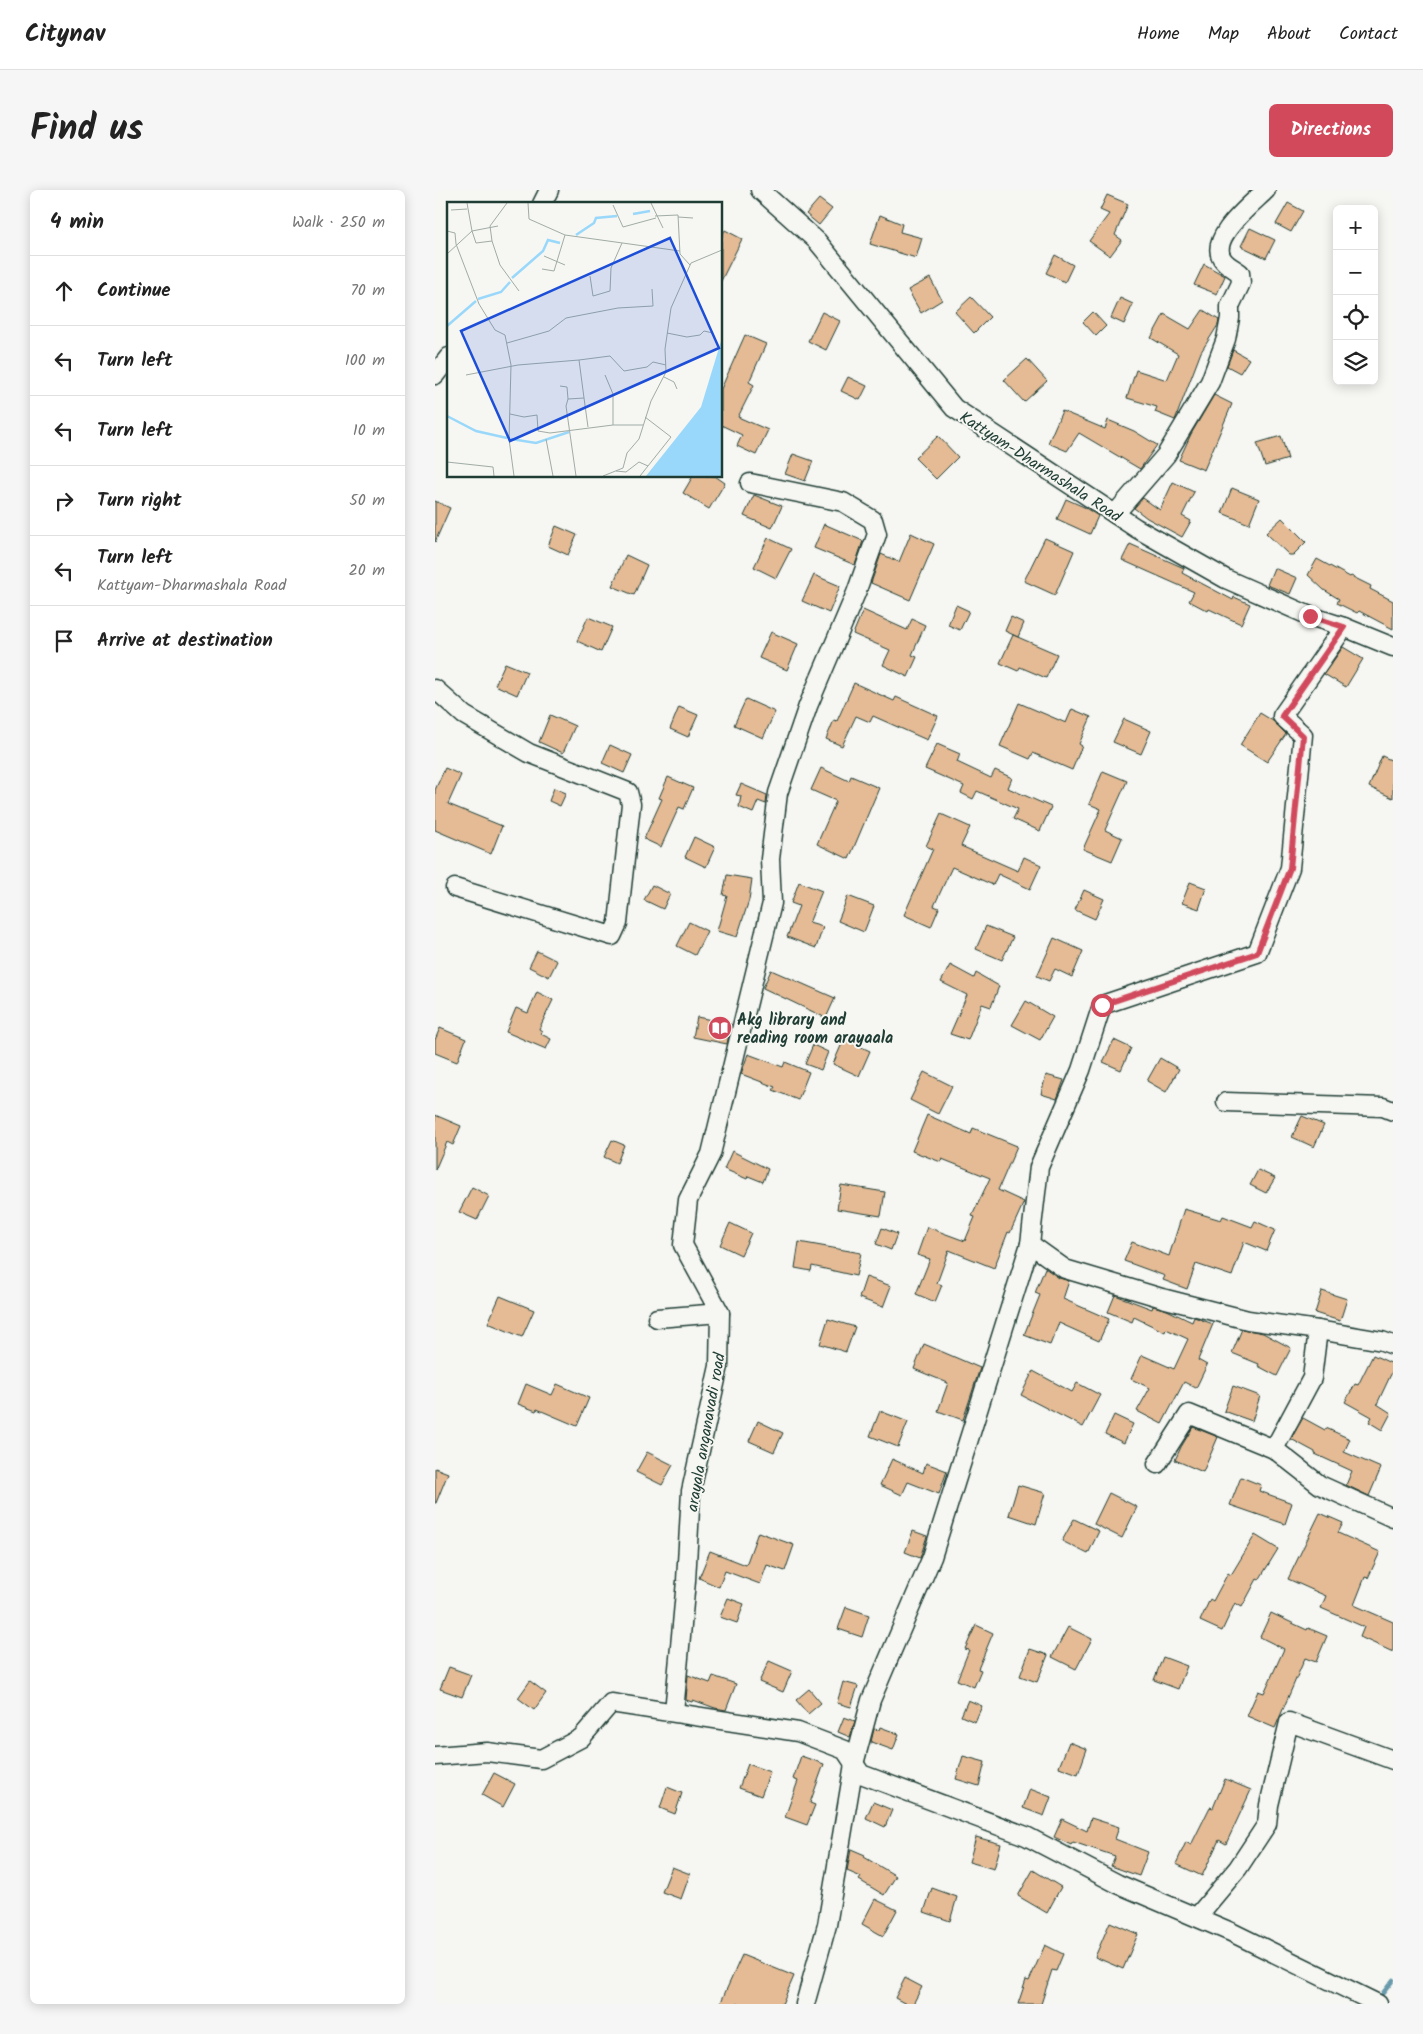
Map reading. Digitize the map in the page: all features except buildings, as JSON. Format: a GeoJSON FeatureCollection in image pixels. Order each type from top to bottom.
{"type":"FeatureCollection","features":[{"type":"Feature","properties":{"kind":"street"},"geometry":{"type":"LineString","coordinates":[[543,202],[549,190]]}},
{"type":"Feature","properties":{"kind":"street","name":"Kattyam-Dharmashala Road"},"geometry":{"type":"LineString","coordinates":[[760,190],[817,241],[953,408],[1115,514],[1226,580],[1310,616],[1344,627],[1393,647]]}},
{"type":"Feature","properties":{"kind":"street"},"geometry":{"type":"LineString","coordinates":[[1115,514],[1166,455],[1210,382],[1226,340],[1230,306],[1241,283],[1240,273],[1224,261],[1219,252],[1221,239],[1230,226],[1266,190]]}},
{"type":"Feature","properties":{"kind":"street"},"geometry":{"type":"LineString","coordinates":[[435,375],[447,360]]}},
{"type":"Feature","properties":{"kind":"street","name":"arayala anganavadi road"},"geometry":{"type":"LineString","coordinates":[[674,1712],[687,1580],[691,1491],[719,1366],[720,1312],[683,1245],[688,1200],[711,1154],[772,903],[770,859],[777,793],[808,706],[857,594],[877,534],[873,520],[843,502],[750,484]]}},
{"type":"Feature","properties":{"kind":"street"},"geometry":{"type":"LineString","coordinates":[[805,2004],[827,1925],[854,1764],[871,1700],[932,1556],[1030,1244],[1039,1167],[1081,1070],[1102,1005],[1257,953],[1290,868],[1301,772],[1303,736],[1282,716],[1344,627]]}},
{"type":"Feature","properties":{"kind":"street"},"geometry":{"type":"LineString","coordinates":[[435,689],[464,714],[529,753],[628,792],[631,804],[618,923],[613,936],[455,888]]}},
{"type":"Feature","properties":{"kind":"street"},"geometry":{"type":"LineString","coordinates":[[1227,1102],[1383,1107],[1393,1111]]}},
{"type":"Feature","properties":{"kind":"street"},"geometry":{"type":"LineString","coordinates":[[1030,1244],[1065,1269],[1162,1298],[1247,1320],[1318,1330],[1393,1344]]}},
{"type":"Feature","properties":{"kind":"street"},"geometry":{"type":"LineString","coordinates":[[657,1318],[720,1312]]}},
{"type":"Feature","properties":{"kind":"street"},"geometry":{"type":"LineString","coordinates":[[1274,1449],[1312,1378],[1318,1330]]}},
{"type":"Feature","properties":{"kind":"street"},"geometry":{"type":"LineString","coordinates":[[1157,1464],[1189,1414],[1274,1449],[1320,1485],[1393,1518]]}},
{"type":"Feature","properties":{"kind":"street"},"geometry":{"type":"LineString","coordinates":[[435,1756],[487,1752],[541,1759],[581,1738],[611,1703],[798,1732],[845,1750],[861,1774],[1026,1836],[1117,1884],[1197,1917],[1290,1960],[1373,2002]]}},
{"type":"Feature","properties":{"kind":"street"},"geometry":{"type":"LineString","coordinates":[[1197,1917],[1238,1868],[1267,1824],[1269,1805],[1289,1722],[1393,1760]]}},
{"type":"Feature","properties":{"kind":"waterway"},"geometry":{"type":"LineString","coordinates":[[1383,1993],[1393,1980]]}},
{"type":"Feature","properties":{"kind":"place","name":"Akg library and reading room arayaala"},"geometry":{"type":"Point","coordinates":[720,1028]}},
{"type":"Feature","properties":{"kind":"route"},"geometry":{"type":"LineString","coordinates":[[1102,1005],[1257,953],[1290,868],[1301,772],[1303,736],[1282,716],[1344,627],[1310,616]]}}]}
